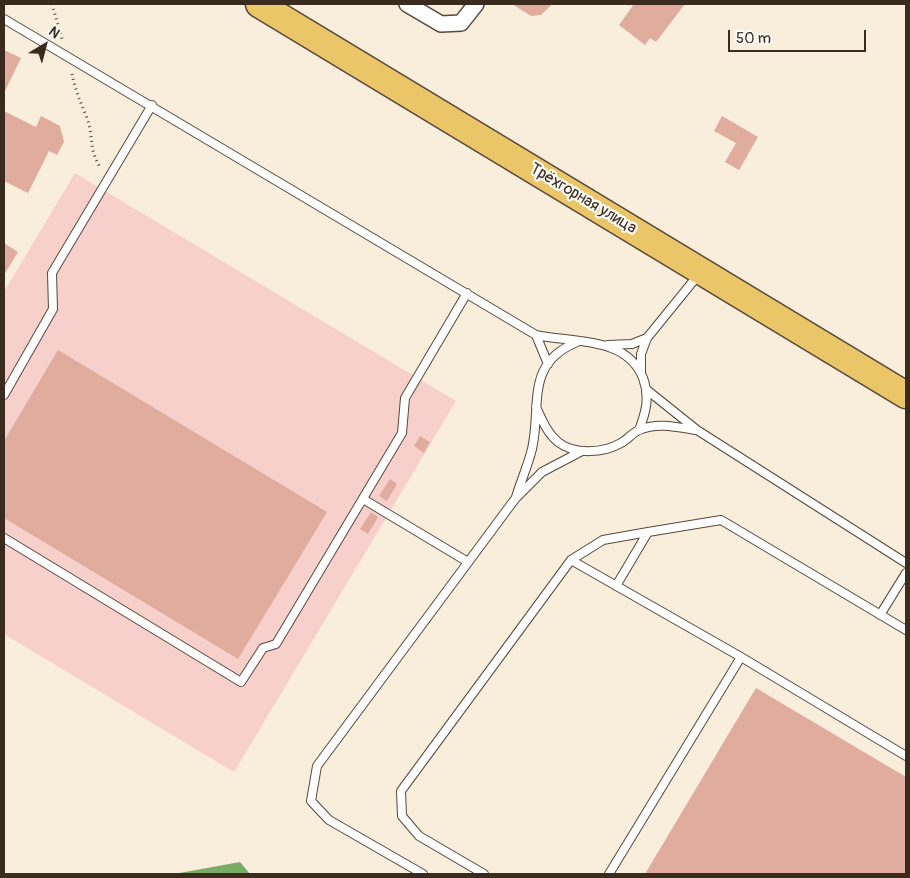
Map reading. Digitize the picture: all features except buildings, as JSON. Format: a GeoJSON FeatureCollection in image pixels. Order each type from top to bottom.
{"type":"FeatureCollection","features":[{"type":"Feature","properties":{"kind":"highway","name":"Трёхгорная улица"},"geometry":{"type":"LineString","coordinates":[[259,4],[906,395]]}},
{"type":"Feature","properties":{"kind":"street"},"geometry":{"type":"LineString","coordinates":[[407,4],[441,24],[461,23],[476,4]]}},
{"type":"Feature","properties":{"kind":"lane"},"geometry":{"type":"LineString","coordinates":[[4,19],[152,105],[536,335],[559,340],[581,340],[604,345],[628,355],[641,373],[647,390],[646,412],[638,430]]}},
{"type":"Feature","properties":{"kind":"lane"},"geometry":{"type":"LineString","coordinates":[[4,395],[54,309],[52,272],[152,105]]}},
{"type":"Feature","properties":{"kind":"lane"},"geometry":{"type":"LineString","coordinates":[[641,373],[641,354],[647,338],[702,270]]}},
{"type":"Feature","properties":{"kind":"lane"},"geometry":{"type":"LineString","coordinates":[[4,538],[241,682],[263,648],[276,644],[402,433],[404,398],[467,293]]}},
{"type":"Feature","properties":{"kind":"lane"},"geometry":{"type":"LineString","coordinates":[[536,335],[548,364]]}},
{"type":"Feature","properties":{"kind":"lane"},"geometry":{"type":"LineString","coordinates":[[604,345],[632,344],[647,338]]}},
{"type":"Feature","properties":{"kind":"lane"},"geometry":{"type":"LineString","coordinates":[[515,499],[532,449],[537,384],[548,364],[561,349],[581,340]]}},
{"type":"Feature","properties":{"kind":"lane"},"geometry":{"type":"LineString","coordinates":[[647,390],[696,430],[906,563]]}},
{"type":"Feature","properties":{"kind":"lane"},"geometry":{"type":"LineString","coordinates":[[536,407],[545,428],[559,443],[582,450],[604,450],[620,444],[638,430],[663,424],[696,430]]}},
{"type":"Feature","properties":{"kind":"lane"},"geometry":{"type":"LineString","coordinates":[[423,874],[329,820],[311,801],[317,766],[515,499],[542,472],[582,450]]}},
{"type":"Feature","properties":{"kind":"lane"},"geometry":{"type":"LineString","coordinates":[[362,499],[468,562]]}},
{"type":"Feature","properties":{"kind":"lane"},"geometry":{"type":"LineString","coordinates":[[484,874],[419,836],[402,816],[401,792],[571,560],[603,540],[721,520],[906,630]]}},
{"type":"Feature","properties":{"kind":"lane"},"geometry":{"type":"LineString","coordinates":[[616,586],[648,532]]}},
{"type":"Feature","properties":{"kind":"lane"},"geometry":{"type":"LineString","coordinates":[[571,560],[741,657],[906,756]]}},
{"type":"Feature","properties":{"kind":"lane"},"geometry":{"type":"LineString","coordinates":[[880,614],[906,573]]}},
{"type":"Feature","properties":{"kind":"lane"},"geometry":{"type":"LineString","coordinates":[[610,874],[741,657]]}},
{"type":"Feature","properties":{"kind":"path"},"geometry":{"type":"LineString","coordinates":[[52,4],[69,58],[76,93],[88,124],[90,148],[94,158],[109,177]]}},
{"type":"Feature","properties":{"kind":"shaded area"},"geometry":{"type":"Polygon","coordinates":[[[75,173],[456,401],[234,772],[4,634],[4,292],[75,173]]]}},
{"type":"Feature","properties":{"kind":"green space"},"geometry":{"type":"Polygon","coordinates":[[[240,862],[250,874],[174,874],[240,862]]]}}]}
